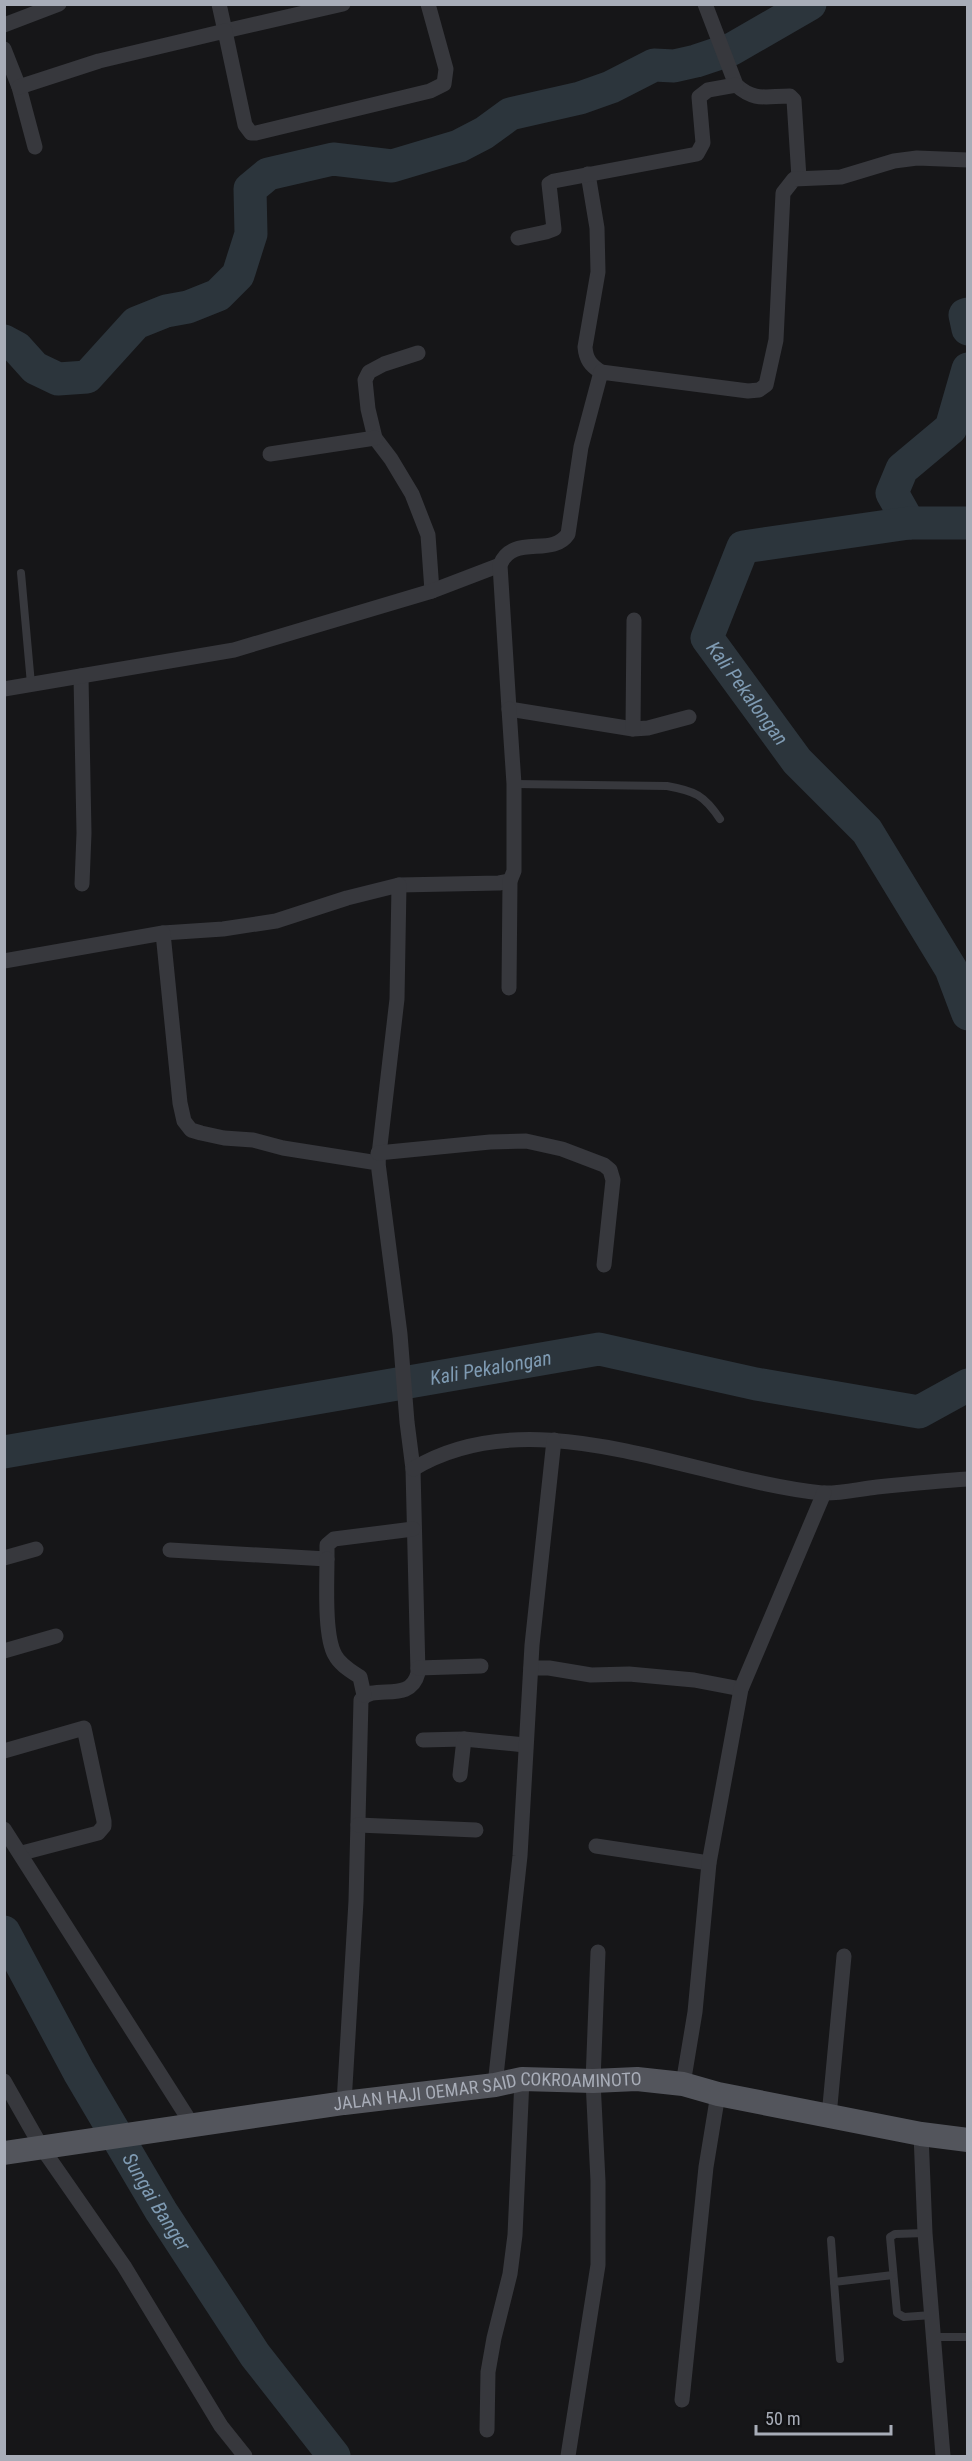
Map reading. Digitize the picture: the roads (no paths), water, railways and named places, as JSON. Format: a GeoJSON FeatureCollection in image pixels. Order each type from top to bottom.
{"type":"FeatureCollection","features":[{"type":"Feature","properties":{"kind":"main road","name":"JALAN HAJI OEMAR SAID COKROAMINOTO"},"geometry":{"type":"LineString","coordinates":[[4,2153],[344,2103],[495,2085],[522,2079],[593,2081],[637,2079],[683,2084],[718,2094],[829,2116],[921,2134],[968,2140]]}},
{"type":"Feature","properties":{"kind":"street"},"geometry":{"type":"LineString","coordinates":[[4,25],[59,4]]}},
{"type":"Feature","properties":{"kind":"street"},"geometry":{"type":"LineString","coordinates":[[219,4],[245,125],[251,133],[430,91],[444,84],[446,69],[428,4]]}},
{"type":"Feature","properties":{"kind":"street"},"geometry":{"type":"LineString","coordinates":[[19,87],[109,58],[343,4]]}},
{"type":"Feature","properties":{"kind":"street"},"geometry":{"type":"LineString","coordinates":[[705,4],[736,85],[756,98],[790,96],[794,100],[799,178]]}},
{"type":"Feature","properties":{"kind":"street"},"geometry":{"type":"LineString","coordinates":[[4,49],[19,87],[35,147]]}},
{"type":"Feature","properties":{"kind":"street"},"geometry":{"type":"LineString","coordinates":[[518,238],[554,229],[549,184],[588,174],[697,154],[703,143],[699,97],[708,90],[736,85]]}},
{"type":"Feature","properties":{"kind":"street"},"geometry":{"type":"LineString","coordinates":[[588,174],[597,228],[598,272],[585,347],[586,358],[600,372],[748,391],[759,390],[766,385],[776,340],[783,193],[790,182],[799,178],[841,177],[894,161],[917,158],[968,160]]}},
{"type":"Feature","properties":{"kind":"street"},"geometry":{"type":"LineString","coordinates":[[418,353],[384,364],[369,372],[365,380],[375,438],[391,459],[419,510],[428,535],[432,591]]}},
{"type":"Feature","properties":{"kind":"street"},"geometry":{"type":"LineString","coordinates":[[508,988],[510,881],[514,871],[513,784],[500,565],[503,557],[510,550],[559,542],[568,534],[581,447],[600,372]]}},
{"type":"Feature","properties":{"kind":"street"},"geometry":{"type":"LineString","coordinates":[[270,454],[375,438]]}},
{"type":"Feature","properties":{"kind":"street"},"geometry":{"type":"LineString","coordinates":[[4,689],[234,650],[432,591],[500,565]]}},
{"type":"Feature","properties":{"kind":"street"},"geometry":{"type":"LineString","coordinates":[[633,729],[634,620]]}},
{"type":"Feature","properties":{"kind":"street"},"geometry":{"type":"LineString","coordinates":[[81,676],[84,821],[82,884]]}},
{"type":"Feature","properties":{"kind":"street"},"geometry":{"type":"LineString","coordinates":[[509,709],[633,729],[648,728],[689,717]]}},
{"type":"Feature","properties":{"kind":"street"},"geometry":{"type":"LineString","coordinates":[[4,961],[164,933],[223,930],[276,921],[347,898],[399,885],[510,881]]}},
{"type":"Feature","properties":{"kind":"street"},"geometry":{"type":"LineString","coordinates":[[364,1695],[395,1692],[407,1688],[416,1682],[418,1668],[413,1468],[406,1422],[400,1334],[378,1158],[396,999],[399,885]]}},
{"type":"Feature","properties":{"kind":"street"},"geometry":{"type":"LineString","coordinates":[[164,933],[180,1103],[184,1121],[191,1130],[224,1138],[253,1140],[282,1148],[378,1158],[490,1142],[526,1141],[554,1146],[604,1166],[612,1175],[604,1265]]}},
{"type":"Feature","properties":{"kind":"street"},"geometry":{"type":"LineString","coordinates":[[413,1468],[434,1456],[504,1438],[554,1440],[640,1454],[760,1482],[824,1493],[968,1479]]}},
{"type":"Feature","properties":{"kind":"street"},"geometry":{"type":"LineString","coordinates":[[495,2085],[520,1856],[531,1668],[554,1440]]}},
{"type":"Feature","properties":{"kind":"street"},"geometry":{"type":"LineString","coordinates":[[683,2084],[694,2012],[709,1863],[741,1689],[824,1493]]}},
{"type":"Feature","properties":{"kind":"street"},"geometry":{"type":"LineString","coordinates":[[344,2103],[356,1901],[361,1705],[364,1695],[360,1677],[343,1665],[334,1654],[329,1630],[328,1542],[334,1539],[413,1529]]}},
{"type":"Feature","properties":{"kind":"street"},"geometry":{"type":"LineString","coordinates":[[4,1558],[36,1549]]}},
{"type":"Feature","properties":{"kind":"street"},"geometry":{"type":"LineString","coordinates":[[170,1550],[327,1560]]}},
{"type":"Feature","properties":{"kind":"street"},"geometry":{"type":"LineString","coordinates":[[4,1651],[56,1636]]}},
{"type":"Feature","properties":{"kind":"street"},"geometry":{"type":"LineString","coordinates":[[418,1668],[481,1666]]}},
{"type":"Feature","properties":{"kind":"street"},"geometry":{"type":"LineString","coordinates":[[531,1668],[549,1668],[591,1675],[629,1674],[672,1678],[741,1689]]}},
{"type":"Feature","properties":{"kind":"street"},"geometry":{"type":"LineString","coordinates":[[4,1751],[84,1728],[104,1821],[102,1831],[98,1833],[22,1853]]}},
{"type":"Feature","properties":{"kind":"street"},"geometry":{"type":"LineString","coordinates":[[423,1740],[464,1739],[525,1745]]}},
{"type":"Feature","properties":{"kind":"street"},"geometry":{"type":"LineString","coordinates":[[460,1775],[464,1739]]}},
{"type":"Feature","properties":{"kind":"street"},"geometry":{"type":"LineString","coordinates":[[358,1826],[476,1830]]}},
{"type":"Feature","properties":{"kind":"street"},"geometry":{"type":"LineString","coordinates":[[4,1829],[22,1853],[193,2126]]}},
{"type":"Feature","properties":{"kind":"street"},"geometry":{"type":"LineString","coordinates":[[596,1846],[709,1863]]}},
{"type":"Feature","properties":{"kind":"street"},"geometry":{"type":"LineString","coordinates":[[568,2457],[598,2265],[598,2181],[593,2081],[598,1952]]}},
{"type":"Feature","properties":{"kind":"street"},"geometry":{"type":"LineString","coordinates":[[829,2116],[844,1956]]}},
{"type":"Feature","properties":{"kind":"street"},"geometry":{"type":"LineString","coordinates":[[487,2430],[489,2372],[494,2338],[510,2274],[515,2235],[522,2079]]}},
{"type":"Feature","properties":{"kind":"street"},"geometry":{"type":"LineString","coordinates":[[4,2081],[42,2148],[124,2266],[221,2426],[245,2457]]}},
{"type":"Feature","properties":{"kind":"street"},"geometry":{"type":"LineString","coordinates":[[682,2400],[706,2167],[718,2094]]}},
{"type":"Feature","properties":{"kind":"street"},"geometry":{"type":"LineString","coordinates":[[921,2134],[925,2233],[944,2457]]}},
{"type":"Feature","properties":{"kind":"lane"},"geometry":{"type":"LineString","coordinates":[[21,573],[31,684]]}},
{"type":"Feature","properties":{"kind":"lane"},"geometry":{"type":"LineString","coordinates":[[513,784],[668,786],[692,791],[707,800],[720,819]]}},
{"type":"Feature","properties":{"kind":"lane"},"geometry":{"type":"LineString","coordinates":[[925,2233],[895,2234],[890,2237],[893,2275],[897,2313],[904,2317],[932,2315]]}},
{"type":"Feature","properties":{"kind":"lane"},"geometry":{"type":"LineString","coordinates":[[831,2240],[840,2360]]}},
{"type":"Feature","properties":{"kind":"lane"},"geometry":{"type":"LineString","coordinates":[[834,2282],[893,2275]]}},
{"type":"Feature","properties":{"kind":"lane"},"geometry":{"type":"LineString","coordinates":[[933,2337],[968,2337]]}},
{"type":"Feature","properties":{"kind":"waterway"},"geometry":{"type":"LineString","coordinates":[[4,341],[17,348],[35,368],[58,379],[87,377],[136,323],[218,295],[238,275],[251,234],[250,189],[268,174],[333,159],[392,166],[459,146],[484,133],[510,114],[580,98],[611,87],[654,65],[674,66],[732,49],[810,4]]}},
{"type":"Feature","properties":{"kind":"waterway"},"geometry":{"type":"LineString","coordinates":[[968,314],[965,315],[968,329]]}},
{"type":"Feature","properties":{"kind":"waterway"},"geometry":{"type":"LineString","coordinates":[[909,523],[892,493],[902,469],[951,428],[968,369]]}},
{"type":"Feature","properties":{"kind":"waterway","name":"Kali Pekalongan"},"geometry":{"type":"LineString","coordinates":[[968,523],[909,523],[743,547],[707,638],[797,761],[867,831],[951,969],[968,1014]]}},
{"type":"Feature","properties":{"kind":"waterway","name":"Kali Pekalongan"},"geometry":{"type":"LineString","coordinates":[[4,1452],[599,1349],[756,1384],[919,1412],[968,1385]]}},
{"type":"Feature","properties":{"kind":"waterway","name":"Sungai Banger"},"geometry":{"type":"LineString","coordinates":[[4,1932],[79,2072],[161,2211],[255,2355],[334,2456]]}}]}
